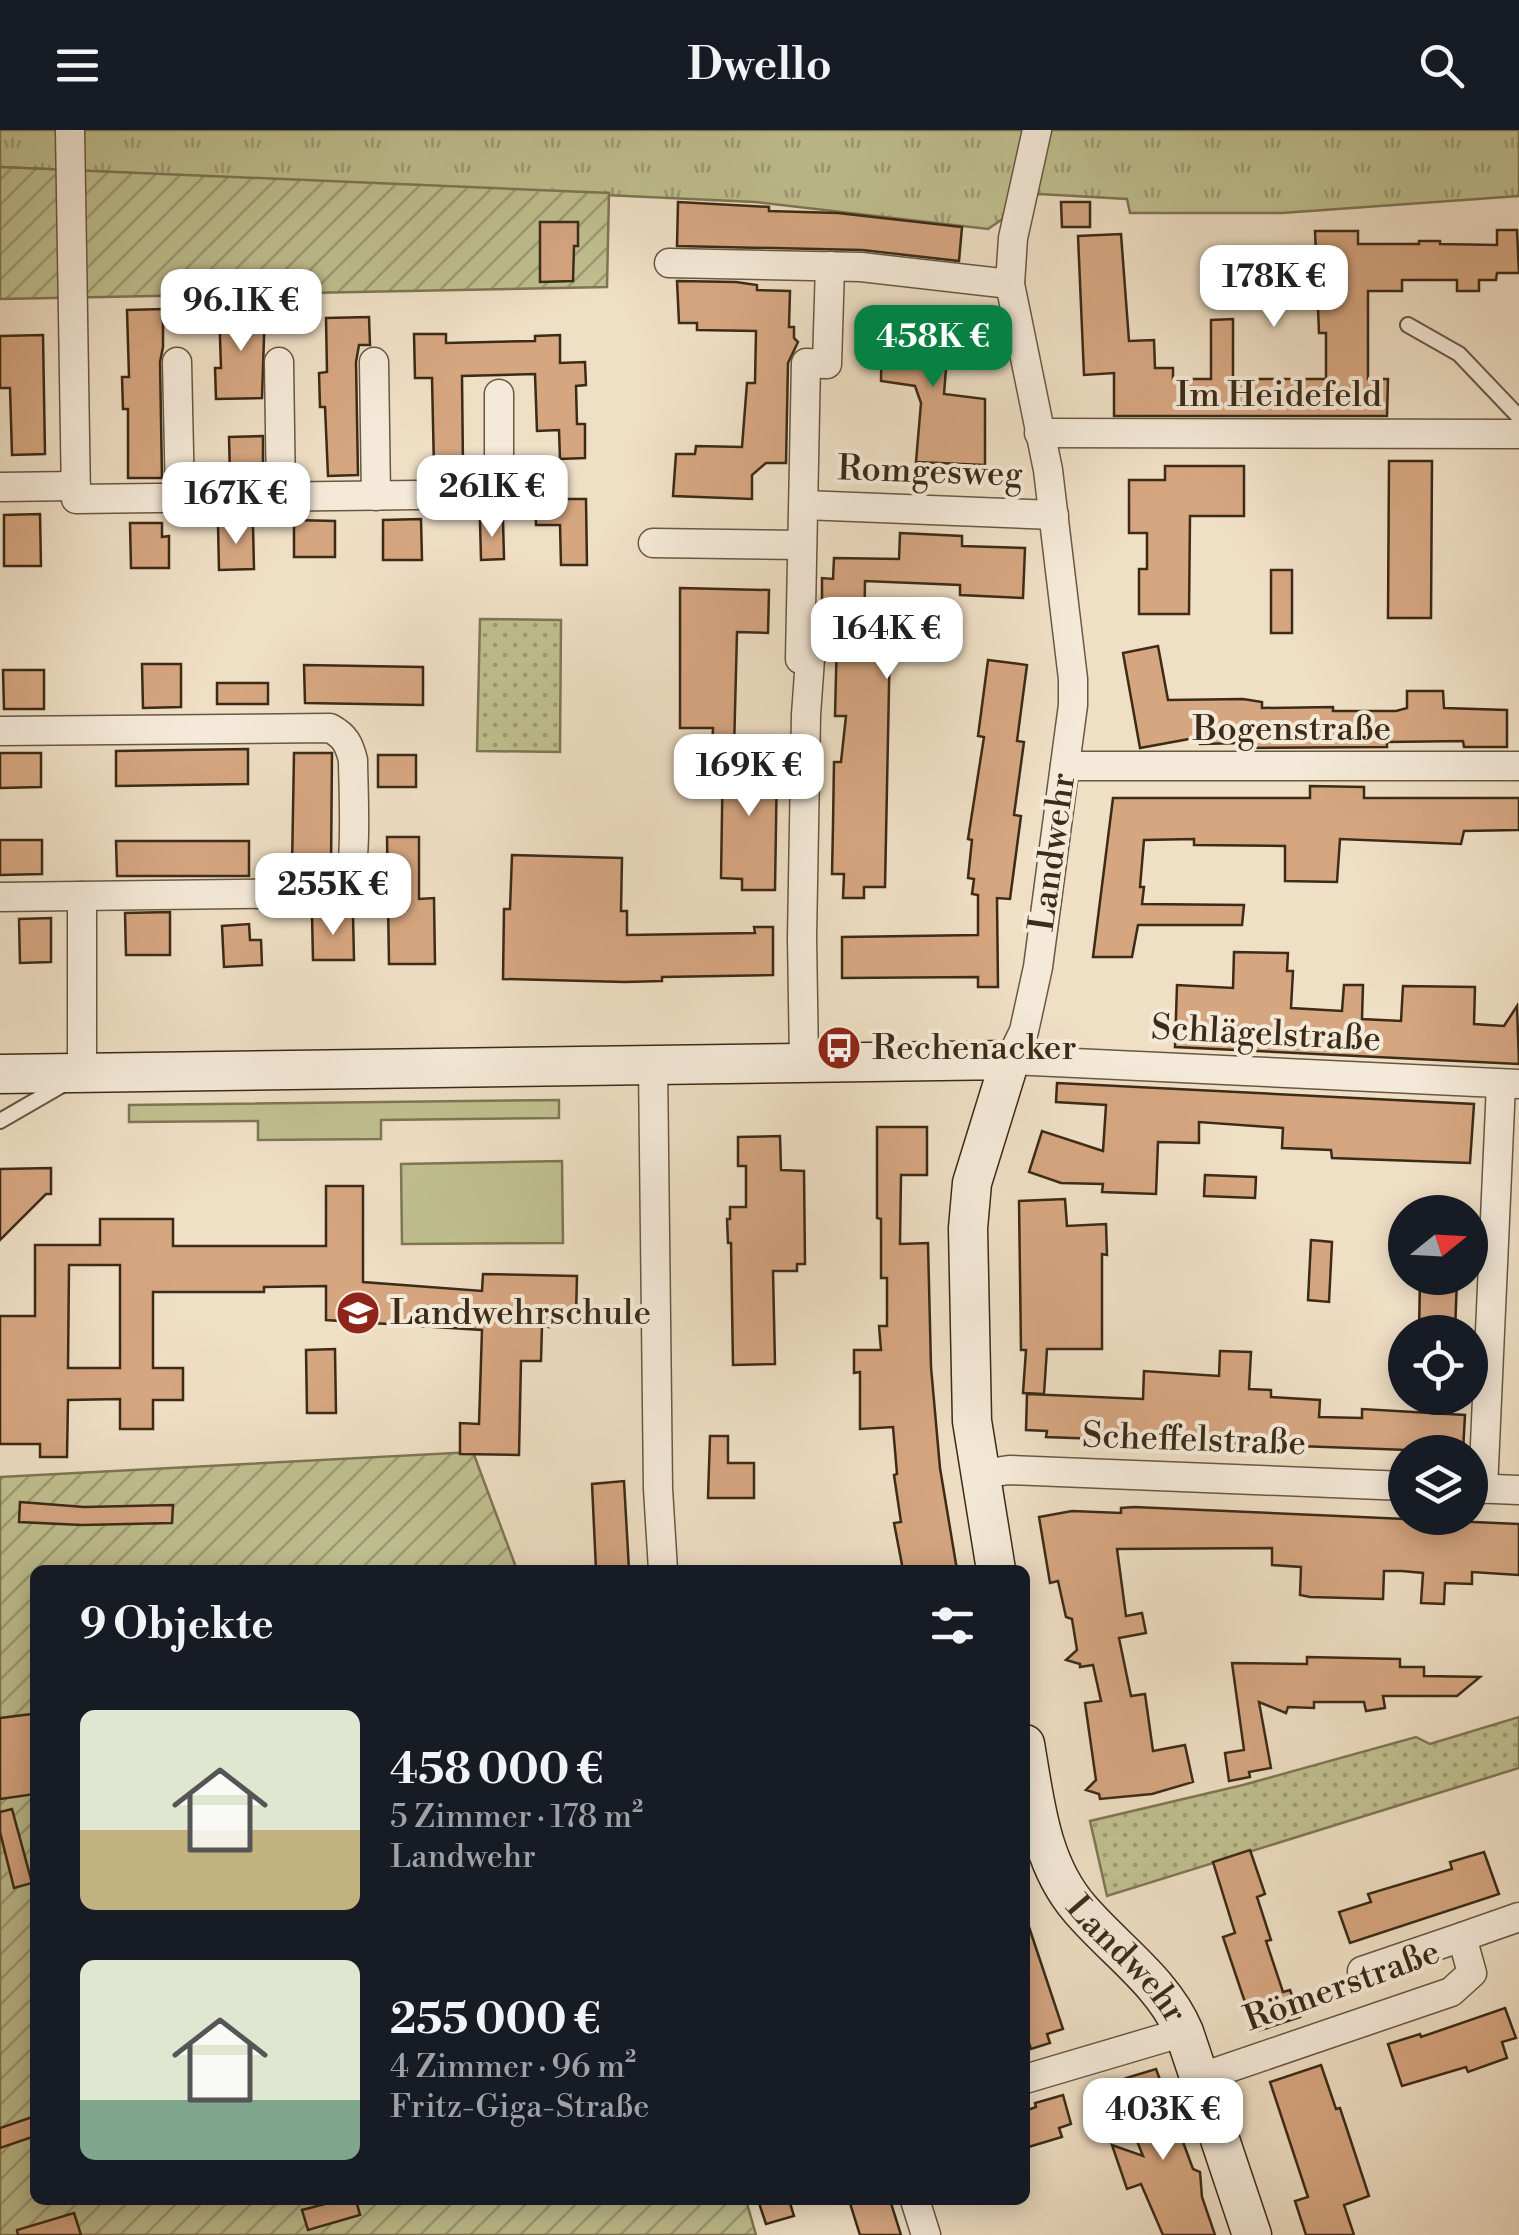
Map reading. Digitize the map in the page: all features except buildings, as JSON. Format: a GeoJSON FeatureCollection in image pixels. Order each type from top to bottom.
{"type":"FeatureCollection","features":[{"type":"Feature","properties":{"kind":"street"},"geometry":{"type":"LineString","coordinates":[[70,130],[76,499],[499,494],[499,394]]}},
{"type":"Feature","properties":{"kind":"street","name":"Landwehr"},"geometry":{"type":"LineString","coordinates":[[995,1565],[970,1395],[969,1204],[976,1166],[1010,1060],[1024,1031],[1038,967],[1073,679],[1054,515],[1010,284],[1013,238],[1038,130]]}},
{"type":"Feature","properties":{"kind":"street"},"geometry":{"type":"LineString","coordinates":[[669,263],[861,266],[1010,284]]}},
{"type":"Feature","properties":{"kind":"street","name":"Romgesweg"},"geometry":{"type":"LineString","coordinates":[[804,1062],[802,922],[810,659],[800,659],[806,363],[827,364],[830,266]]}},
{"type":"Feature","properties":{"kind":"street"},"geometry":{"type":"LineString","coordinates":[[177,362],[180,498]]}},
{"type":"Feature","properties":{"kind":"street"},"geometry":{"type":"LineString","coordinates":[[279,362],[281,498]]}},
{"type":"Feature","properties":{"kind":"street"},"geometry":{"type":"LineString","coordinates":[[374,362],[376,496]]}},
{"type":"Feature","properties":{"kind":"street","name":"Im Heidefeld"},"geometry":{"type":"LineString","coordinates":[[1039,433],[1519,434]]}},
{"type":"Feature","properties":{"kind":"street"},"geometry":{"type":"LineString","coordinates":[[0,487],[76,486]]}},
{"type":"Feature","properties":{"kind":"street","name":"Romgesweg"},"geometry":{"type":"LineString","coordinates":[[804,505],[1054,515]]}},
{"type":"Feature","properties":{"kind":"street"},"geometry":{"type":"LineString","coordinates":[[653,543],[802,545]]}},
{"type":"Feature","properties":{"kind":"street"},"geometry":{"type":"LineString","coordinates":[[0,731],[330,728],[342,735],[353,760],[353,862],[348,882],[339,889],[326,893],[0,897]]}},
{"type":"Feature","properties":{"kind":"street","name":"Bogenstraße"},"geometry":{"type":"LineString","coordinates":[[1065,766],[1519,766]]}},
{"type":"Feature","properties":{"kind":"street"},"geometry":{"type":"LineString","coordinates":[[82,896],[82,1074]]}},
{"type":"Feature","properties":{"kind":"street"},"geometry":{"type":"LineString","coordinates":[[0,1074],[1010,1060]]}},
{"type":"Feature","properties":{"kind":"street","name":"Schlägelstraße"},"geometry":{"type":"LineString","coordinates":[[1010,1060],[1510,1084]]}},
{"type":"Feature","properties":{"kind":"street"},"geometry":{"type":"LineString","coordinates":[[653,1064],[658,1489],[663,1565]]}},
{"type":"Feature","properties":{"kind":"street"},"geometry":{"type":"LineString","coordinates":[[1481,1435],[1510,1084]]}},
{"type":"Feature","properties":{"kind":"street","name":"Scheffelstraße"},"geometry":{"type":"LineString","coordinates":[[981,1474],[1009,1470],[1388,1485]]}},
{"type":"Feature","properties":{"kind":"street"},"geometry":{"type":"LineString","coordinates":[[1488,1489],[1519,1490]]}},
{"type":"Feature","properties":{"kind":"street","name":"Landwehr"},"geometry":{"type":"LineString","coordinates":[[1030,1771],[1042,1836],[1056,1872],[1080,1909],[1162,1994],[1184,2032],[1252,2235]]}},
{"type":"Feature","properties":{"kind":"street","name":"Römerstraße"},"geometry":{"type":"LineString","coordinates":[[1362,1971],[1519,1917]]}},
{"type":"Feature","properties":{"kind":"street","name":"Römerstraße"},"geometry":{"type":"LineString","coordinates":[[1199,2078],[1452,1992],[1472,1973],[1462,1937]]}},
{"type":"Feature","properties":{"kind":"street"},"geometry":{"type":"LineString","coordinates":[[1030,2078],[1184,2032]]}},
{"type":"Feature","properties":{"kind":"street"},"geometry":{"type":"LineString","coordinates":[[917,2205],[926,2235]]}},
{"type":"Feature","properties":{"kind":"lane"},"geometry":{"type":"LineString","coordinates":[[1408,325],[1459,354],[1519,417]]}},
{"type":"Feature","properties":{"kind":"lane"},"geometry":{"type":"LineString","coordinates":[[0,1121],[82,1074]]}},
{"type":"Feature","properties":{"kind":"green space"},"geometry":{"type":"Polygon","coordinates":[[[0,130],[1519,130],[1519,196],[1282,213],[1130,213],[1127,199],[1039,194],[988,229],[755,202],[0,167],[0,130]]]}},
{"type":"Feature","properties":{"kind":"green space"},"geometry":{"type":"Polygon","coordinates":[[[0,167],[609,193],[607,287],[0,299],[0,167]]]}},
{"type":"Feature","properties":{"kind":"green space"},"geometry":{"type":"Polygon","coordinates":[[[480,619],[561,620],[560,752],[477,751],[480,619]]]}},
{"type":"Feature","properties":{"kind":"green space"},"geometry":{"type":"Polygon","coordinates":[[[559,1100],[559,1118],[381,1120],[381,1139],[258,1140],[258,1121],[129,1122],[129,1105],[559,1100]]]}},
{"type":"Feature","properties":{"kind":"green space"},"geometry":{"type":"Polygon","coordinates":[[[562,1161],[563,1243],[402,1244],[401,1164],[562,1161]]]}},
{"type":"Feature","properties":{"kind":"green space"},"geometry":{"type":"Polygon","coordinates":[[[473,1452],[515,1565],[30,1565],[30,2205],[747,2205],[756,2235],[0,2235],[0,1477],[473,1452]]]}},
{"type":"Feature","properties":{"kind":"green space"},"geometry":{"type":"Polygon","coordinates":[[[1519,1717],[1519,1768],[1107,1896],[1090,1821],[1243,1785],[1416,1737],[1430,1744],[1519,1717]]]}},
{"type":"Feature","properties":{"kind":"place","name":"Rechenacker"},"geometry":{"type":"Point","coordinates":[839,1048]}},
{"type":"Feature","properties":{"kind":"place","name":"Landwehrschule"},"geometry":{"type":"Point","coordinates":[358,1313]}}]}
